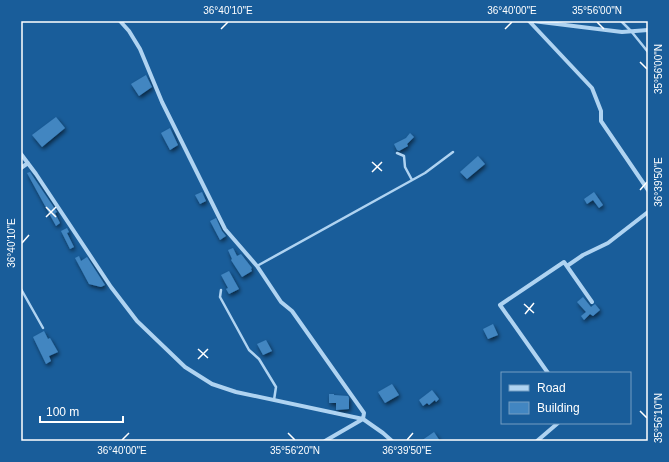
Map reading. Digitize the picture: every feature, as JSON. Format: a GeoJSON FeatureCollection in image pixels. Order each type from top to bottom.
{"type":"FeatureCollection","features":[{"type":"Feature","properties":{"kind":"street"},"geometry":{"type":"LineString","coordinates":[[120,21],[129,31],[140,49],[162,102],[225,229],[257,266],[281,302],[292,311],[364,413],[363,419]]}},
{"type":"Feature","properties":{"kind":"street"},"geometry":{"type":"LineString","coordinates":[[529,21],[592,88],[601,111],[601,121],[648,190]]}},
{"type":"Feature","properties":{"kind":"street"},"geometry":{"type":"LineString","coordinates":[[533,21],[622,32],[648,30]]}},
{"type":"Feature","properties":{"kind":"street"},"geometry":{"type":"LineString","coordinates":[[21,154],[111,287],[137,321],[185,367],[212,384],[236,392],[363,419],[392,441]]}},
{"type":"Feature","properties":{"kind":"street"},"geometry":{"type":"LineString","coordinates":[[21,168],[28,163]]}},
{"type":"Feature","properties":{"kind":"street"},"geometry":{"type":"LineString","coordinates":[[567,266],[583,255],[608,243],[648,212]]}},
{"type":"Feature","properties":{"kind":"street"},"geometry":{"type":"LineString","coordinates":[[547,372],[500,305],[564,262],[592,302]]}},
{"type":"Feature","properties":{"kind":"street"},"geometry":{"type":"LineString","coordinates":[[325,441],[363,419]]}},
{"type":"Feature","properties":{"kind":"street"},"geometry":{"type":"LineString","coordinates":[[537,441],[557,424]]}},
{"type":"Feature","properties":{"kind":"lane"},"geometry":{"type":"LineString","coordinates":[[621,21],[648,52]]}},
{"type":"Feature","properties":{"kind":"lane"},"geometry":{"type":"LineString","coordinates":[[257,266],[425,173],[453,152]]}},
{"type":"Feature","properties":{"kind":"lane"},"geometry":{"type":"LineString","coordinates":[[397,153],[404,156],[405,167],[412,180]]}},
{"type":"Feature","properties":{"kind":"lane"},"geometry":{"type":"LineString","coordinates":[[21,289],[43,328]]}},
{"type":"Feature","properties":{"kind":"lane"},"geometry":{"type":"LineString","coordinates":[[221,290],[220,297],[245,343],[249,350],[259,359],[276,387],[274,401]]}},
{"type":"Feature","properties":{"kind":"building"},"geometry":{"type":"Polygon","coordinates":[[[146,75],[152,87],[139,96],[131,84],[146,75]]]}},
{"type":"Feature","properties":{"kind":"building"},"geometry":{"type":"Polygon","coordinates":[[[56,117],[65,128],[42,147],[32,135],[56,117]]]}},
{"type":"Feature","properties":{"kind":"building"},"geometry":{"type":"Polygon","coordinates":[[[170,128],[178,145],[170,150],[161,133],[170,128]]]}},
{"type":"Feature","properties":{"kind":"building"},"geometry":{"type":"Polygon","coordinates":[[[410,133],[414,137],[407,144],[408,146],[399,151],[397,150],[394,144],[406,138],[410,133]]]}},
{"type":"Feature","properties":{"kind":"building"},"geometry":{"type":"Polygon","coordinates":[[[478,156],[485,164],[467,179],[460,172],[478,156]]]}},
{"type":"Feature","properties":{"kind":"building"},"geometry":{"type":"Polygon","coordinates":[[[30,172],[57,212],[55,213],[60,223],[56,226],[27,173],[30,172]]]}},
{"type":"Feature","properties":{"kind":"building"},"geometry":{"type":"Polygon","coordinates":[[[202,192],[206,201],[200,204],[195,195],[202,192]]]}},
{"type":"Feature","properties":{"kind":"building"},"geometry":{"type":"Polygon","coordinates":[[[594,192],[603,205],[599,208],[593,200],[587,204],[584,199],[594,192]]]}},
{"type":"Feature","properties":{"kind":"building"},"geometry":{"type":"Polygon","coordinates":[[[216,218],[226,236],[220,240],[210,221],[216,218]]]}},
{"type":"Feature","properties":{"kind":"building"},"geometry":{"type":"Polygon","coordinates":[[[67,228],[69,232],[67,233],[74,247],[70,249],[61,231],[67,228]]]}},
{"type":"Feature","properties":{"kind":"building"},"geometry":{"type":"Polygon","coordinates":[[[233,248],[237,256],[241,254],[252,268],[252,271],[242,277],[231,260],[232,259],[228,250],[233,248]]]}},
{"type":"Feature","properties":{"kind":"building"},"geometry":{"type":"Polygon","coordinates":[[[79,256],[81,261],[87,257],[105,285],[101,287],[89,284],[75,258],[79,256]]]}},
{"type":"Feature","properties":{"kind":"building"},"geometry":{"type":"Polygon","coordinates":[[[229,271],[239,289],[229,294],[226,289],[228,288],[221,275],[229,271]]]}},
{"type":"Feature","properties":{"kind":"building"},"geometry":{"type":"Polygon","coordinates":[[[583,297],[591,307],[595,304],[600,310],[593,316],[590,314],[584,320],[581,316],[586,312],[577,302],[583,297]]]}},
{"type":"Feature","properties":{"kind":"building"},"geometry":{"type":"Polygon","coordinates":[[[493,324],[498,335],[488,339],[483,329],[493,324]]]}},
{"type":"Feature","properties":{"kind":"building"},"geometry":{"type":"Polygon","coordinates":[[[44,331],[58,352],[49,356],[51,361],[46,364],[33,337],[44,331]]]}},
{"type":"Feature","properties":{"kind":"building"},"geometry":{"type":"Polygon","coordinates":[[[266,340],[272,351],[263,355],[257,344],[266,340]]]}},
{"type":"Feature","properties":{"kind":"building"},"geometry":{"type":"Polygon","coordinates":[[[392,384],[399,395],[385,403],[378,392],[392,384]]]}},
{"type":"Feature","properties":{"kind":"building"},"geometry":{"type":"Polygon","coordinates":[[[432,390],[439,399],[436,402],[435,400],[429,405],[427,403],[423,406],[419,400],[432,390]]]}},
{"type":"Feature","properties":{"kind":"building"},"geometry":{"type":"Polygon","coordinates":[[[329,394],[348,396],[349,409],[336,410],[336,403],[329,403],[329,394]]]}},
{"type":"Feature","properties":{"kind":"building"},"geometry":{"type":"Polygon","coordinates":[[[434,432],[440,441],[421,441],[434,432]]]}}]}
